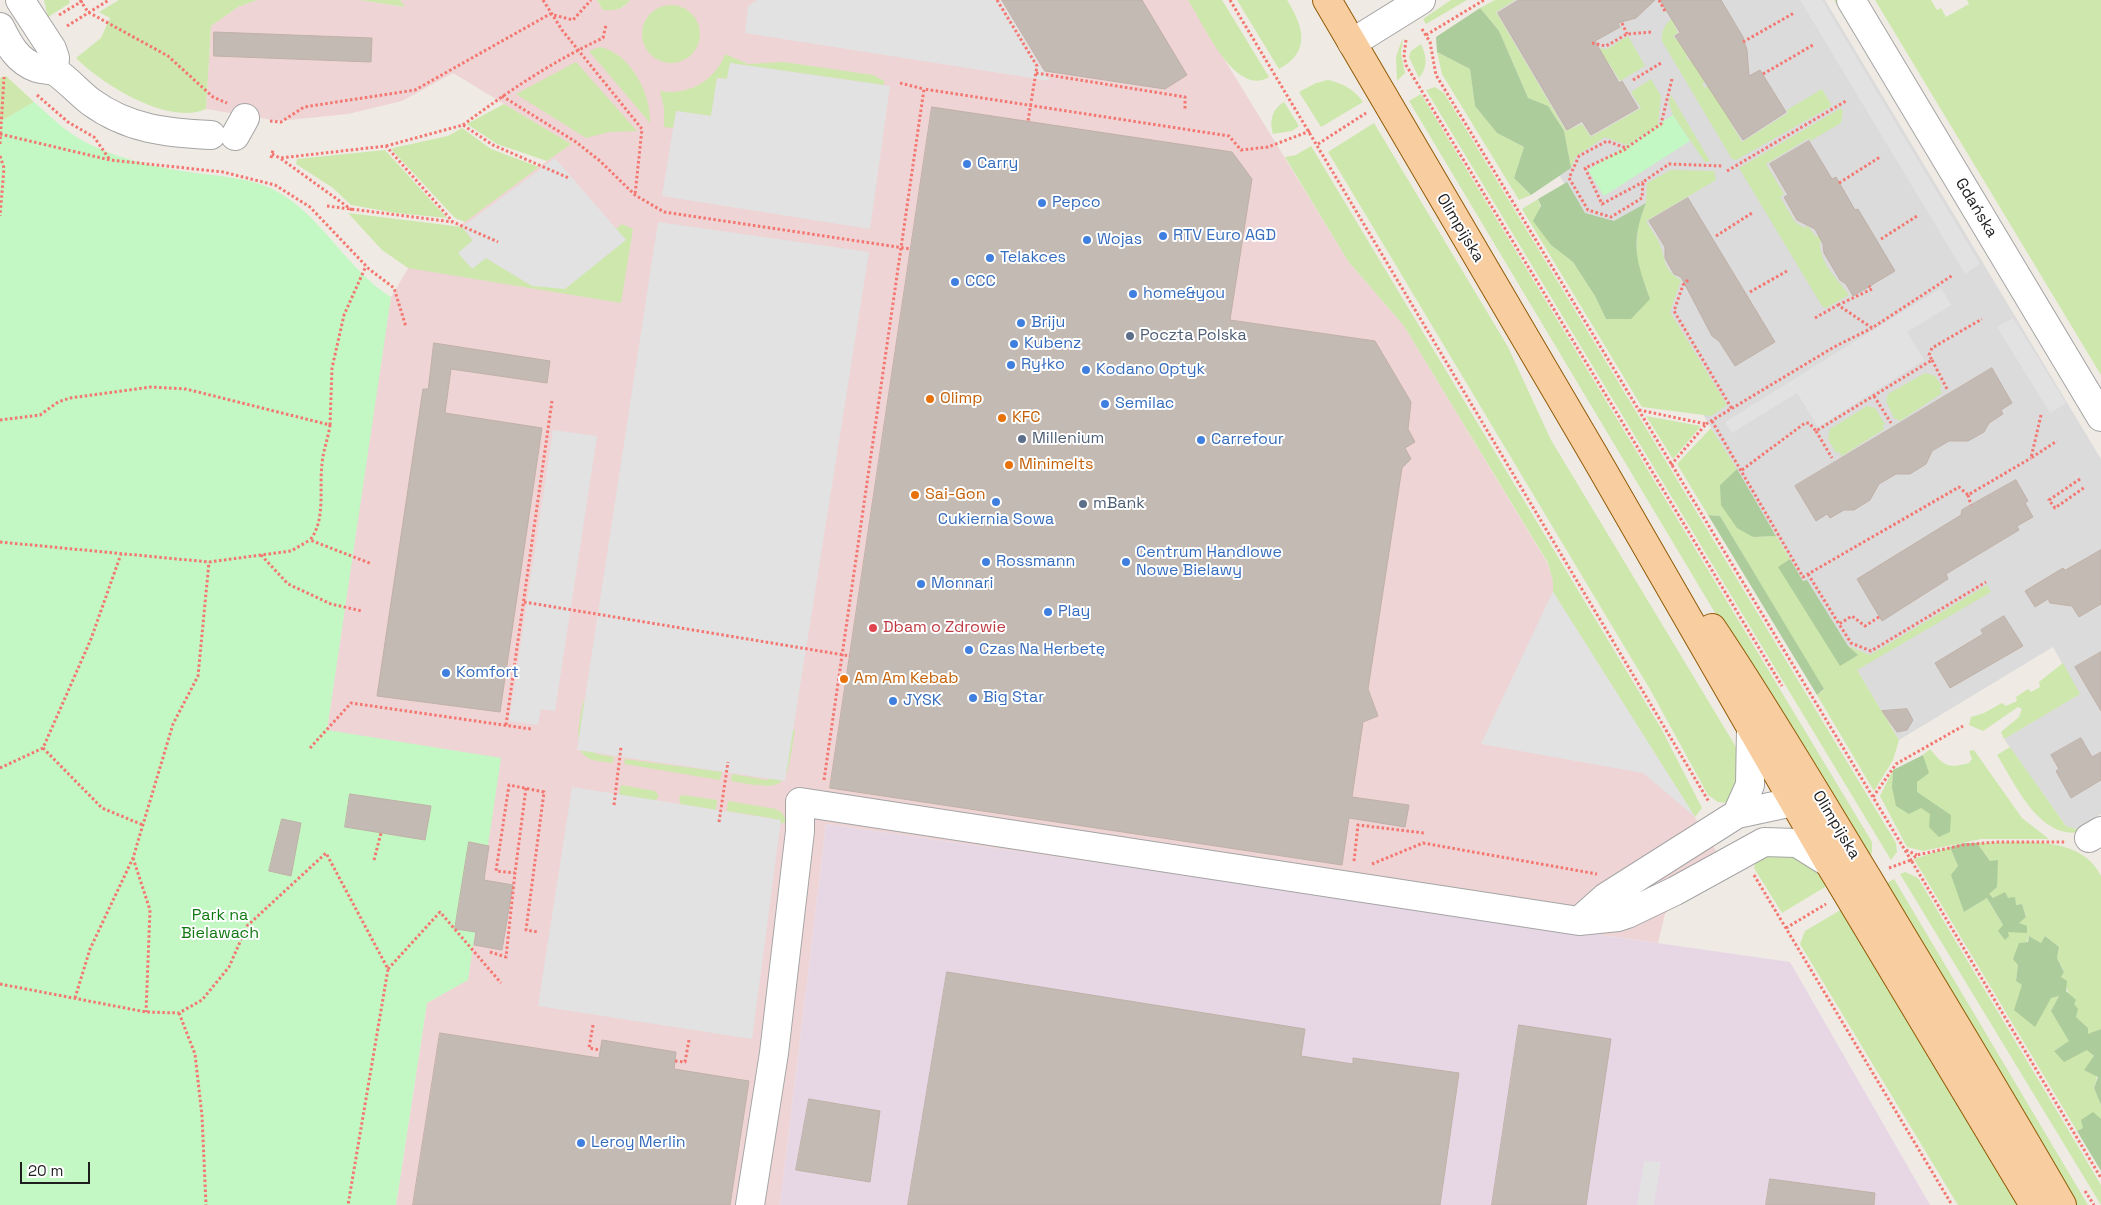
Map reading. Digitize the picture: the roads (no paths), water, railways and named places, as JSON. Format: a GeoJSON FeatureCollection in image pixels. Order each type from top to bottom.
{"type":"FeatureCollection","features":[{"type":"Feature","properties":{"kind":"main road","name":"Olimpijska"},"geometry":{"type":"LineString","coordinates":[[1327,0],[1594,455],[1793,802],[2034,1205]]}},
{"type":"Feature","properties":{"kind":"main road","name":"Olimpijska"},"geometry":{"type":"LineString","coordinates":[[1594,455],[1754,690],[1986,1074],[2062,1205]]}},
{"type":"Feature","properties":{"kind":"street","name":"Gdańska"},"geometry":{"type":"LineString","coordinates":[[1851,0],[2101,417]]}},
{"type":"Feature","properties":{"kind":"street"},"geometry":{"type":"LineString","coordinates":[[1352,43],[1409,7]]}},
{"type":"Feature","properties":{"kind":"street"},"geometry":{"type":"LineString","coordinates":[[36,9],[55,58],[54,71]]}},
{"type":"Feature","properties":{"kind":"street"},"geometry":{"type":"LineString","coordinates":[[3,40],[29,65],[54,71],[93,104],[131,123],[154,131],[239,123]]}},
{"type":"Feature","properties":{"kind":"street"},"geometry":{"type":"LineString","coordinates":[[1579,921],[1606,897],[1726,812],[1750,785],[1751,730]]}},
{"type":"Feature","properties":{"kind":"street"},"geometry":{"type":"LineString","coordinates":[[750,1205],[774,1053],[800,831],[800,802],[1579,921],[1627,914],[1675,891],[1764,842],[1793,802],[1796,760]]}},
{"type":"Feature","properties":{"kind":"street"},"geometry":{"type":"LineString","coordinates":[[1726,812],[1793,802],[1833,821]]}},
{"type":"Feature","properties":{"kind":"street"},"geometry":{"type":"LineString","coordinates":[[1764,842],[1797,843],[1829,863]]}},
{"type":"Feature","properties":{"kind":"place","name":"Carry"},"geometry":{"type":"Point","coordinates":[967,164]}},
{"type":"Feature","properties":{"kind":"place","name":"Pepco"},"geometry":{"type":"Point","coordinates":[1042,203]}},
{"type":"Feature","properties":{"kind":"place","name":"RTV Euro AGD"},"geometry":{"type":"Point","coordinates":[1163,236]}},
{"type":"Feature","properties":{"kind":"place","name":"Wojas"},"geometry":{"type":"Point","coordinates":[1087,240]}},
{"type":"Feature","properties":{"kind":"place","name":"Telakces"},"geometry":{"type":"Point","coordinates":[990,258]}},
{"type":"Feature","properties":{"kind":"place","name":"CCC"},"geometry":{"type":"Point","coordinates":[955,282]}},
{"type":"Feature","properties":{"kind":"place","name":"home&you"},"geometry":{"type":"Point","coordinates":[1133,294]}},
{"type":"Feature","properties":{"kind":"place","name":"Briju"},"geometry":{"type":"Point","coordinates":[1021,323]}},
{"type":"Feature","properties":{"kind":"place","name":"Poczta Polska"},"geometry":{"type":"Point","coordinates":[1130,336]}},
{"type":"Feature","properties":{"kind":"place","name":"Kubenz"},"geometry":{"type":"Point","coordinates":[1014,344]}},
{"type":"Feature","properties":{"kind":"place","name":"Ryłko"},"geometry":{"type":"Point","coordinates":[1011,365]}},
{"type":"Feature","properties":{"kind":"place","name":"Kodano Optyk"},"geometry":{"type":"Point","coordinates":[1086,370]}},
{"type":"Feature","properties":{"kind":"place","name":"Olimp"},"geometry":{"type":"Point","coordinates":[930,399]}},
{"type":"Feature","properties":{"kind":"place","name":"Semilac"},"geometry":{"type":"Point","coordinates":[1105,404]}},
{"type":"Feature","properties":{"kind":"place","name":"KFC"},"geometry":{"type":"Point","coordinates":[1002,418]}},
{"type":"Feature","properties":{"kind":"place","name":"Millenium"},"geometry":{"type":"Point","coordinates":[1022,439]}},
{"type":"Feature","properties":{"kind":"place","name":"Carrefour"},"geometry":{"type":"Point","coordinates":[1201,440]}},
{"type":"Feature","properties":{"kind":"place","name":"Minimelts"},"geometry":{"type":"Point","coordinates":[1009,465]}},
{"type":"Feature","properties":{"kind":"place","name":"Sai-Gon"},"geometry":{"type":"Point","coordinates":[915,495]}},
{"type":"Feature","properties":{"kind":"place","name":"Cukiernia Sowa"},"geometry":{"type":"Point","coordinates":[996,502]}},
{"type":"Feature","properties":{"kind":"place","name":"mBank"},"geometry":{"type":"Point","coordinates":[1083,504]}},
{"type":"Feature","properties":{"kind":"place","name":"Rossmann"},"geometry":{"type":"Point","coordinates":[986,562]}},
{"type":"Feature","properties":{"kind":"place","name":"Centrum Handlowe Nowe Bielawy"},"geometry":{"type":"Point","coordinates":[1126,562]}},
{"type":"Feature","properties":{"kind":"place","name":"Monnari"},"geometry":{"type":"Point","coordinates":[921,584]}},
{"type":"Feature","properties":{"kind":"place","name":"Play"},"geometry":{"type":"Point","coordinates":[1048,612]}},
{"type":"Feature","properties":{"kind":"place","name":"Dbam o Zdrowie"},"geometry":{"type":"Point","coordinates":[873,628]}},
{"type":"Feature","properties":{"kind":"place","name":"Czas Na Herbetę"},"geometry":{"type":"Point","coordinates":[969,650]}},
{"type":"Feature","properties":{"kind":"place","name":"Komfort"},"geometry":{"type":"Point","coordinates":[446,673]}},
{"type":"Feature","properties":{"kind":"place","name":"Am Am Kebab"},"geometry":{"type":"Point","coordinates":[844,679]}},
{"type":"Feature","properties":{"kind":"place","name":"Big Star"},"geometry":{"type":"Point","coordinates":[973,698]}},
{"type":"Feature","properties":{"kind":"place","name":"JYSK"},"geometry":{"type":"Point","coordinates":[893,701]}},
{"type":"Feature","properties":{"kind":"place","name":"Leroy Merlin"},"geometry":{"type":"Point","coordinates":[581,1143]}},
{"type":"Feature","properties":{"kind":"park label","name":"Park na Bielawach"},"geometry":{"type":"Point","coordinates":[220,925]}}]}
